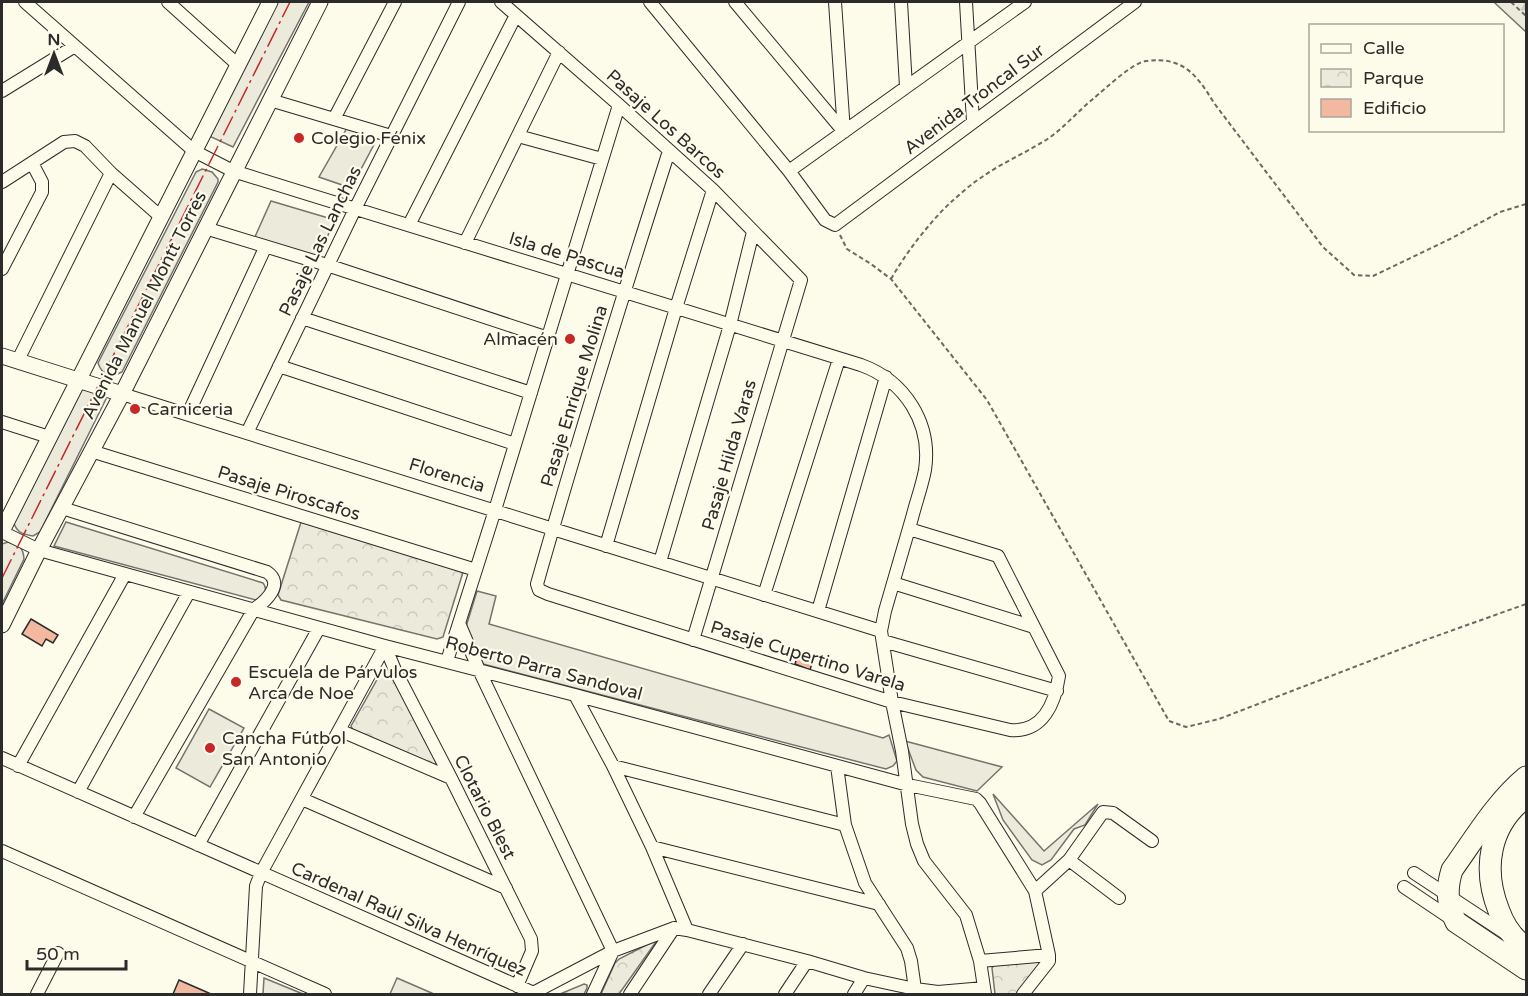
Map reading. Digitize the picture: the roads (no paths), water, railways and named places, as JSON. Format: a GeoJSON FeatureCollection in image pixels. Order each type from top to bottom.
{"type":"FeatureCollection","features":[{"type":"Feature","properties":{"kind":"highway"},"geometry":{"type":"LineString","coordinates":[[1527,777],[1505,797],[1452,870],[1448,896],[1450,911],[1456,922],[1527,969]]}},
{"type":"Feature","properties":{"kind":"highway"},"geometry":{"type":"LineString","coordinates":[[1524,946],[1509,929],[1498,908],[1492,886],[1490,865],[1494,842],[1502,823],[1507,815],[1527,797]]}},
{"type":"Feature","properties":{"kind":"street","name":"Isla de Pascua"},"geometry":{"type":"LineString","coordinates":[[25,2],[194,152],[233,171],[839,359],[876,371],[886,377],[907,398],[915,410],[926,442],[925,469],[894,582],[882,636]]}},
{"type":"Feature","properties":{"kind":"street"},"geometry":{"type":"LineString","coordinates":[[168,2],[238,65]]}},
{"type":"Feature","properties":{"kind":"street","name":"Avenida Manuel Montt Torres"},"geometry":{"type":"LineString","coordinates":[[2,531],[270,2]]}},
{"type":"Feature","properties":{"kind":"street","name":"Avenida Manuel Montt Torres"},"geometry":{"type":"LineString","coordinates":[[2,625],[122,394],[320,2]]}},
{"type":"Feature","properties":{"kind":"street"},"geometry":{"type":"LineString","coordinates":[[334,119],[395,2]]}},
{"type":"Feature","properties":{"kind":"street","name":"Pasaje Las Lanchas"},"geometry":{"type":"LineString","coordinates":[[247,433],[327,265],[459,2]]}},
{"type":"Feature","properties":{"kind":"street","name":"Pasaje Los Barcos"},"geometry":{"type":"LineString","coordinates":[[501,2],[712,190],[801,280]]}},
{"type":"Feature","properties":{"kind":"street"},"geometry":{"type":"LineString","coordinates":[[735,2],[844,132]]}},
{"type":"Feature","properties":{"kind":"street"},"geometry":{"type":"LineString","coordinates":[[835,2],[844,132]]}},
{"type":"Feature","properties":{"kind":"street"},"geometry":{"type":"LineString","coordinates":[[901,2],[906,87]]}},
{"type":"Feature","properties":{"kind":"street"},"geometry":{"type":"LineString","coordinates":[[966,2],[973,122]]}},
{"type":"Feature","properties":{"kind":"street"},"geometry":{"type":"LineString","coordinates":[[656,4],[789,171],[1025,2]]}},
{"type":"Feature","properties":{"kind":"street","name":"Avenida Troncal Sur"},"geometry":{"type":"LineString","coordinates":[[789,171],[825,220],[834,225],[1135,2]]}},
{"type":"Feature","properties":{"kind":"street"},"geometry":{"type":"LineString","coordinates":[[409,225],[516,15]]}},
{"type":"Feature","properties":{"kind":"street"},"geometry":{"type":"LineString","coordinates":[[2,91],[75,46]]}},
{"type":"Feature","properties":{"kind":"street"},"geometry":{"type":"LineString","coordinates":[[465,243],[559,52]]}},
{"type":"Feature","properties":{"kind":"street"},"geometry":{"type":"LineString","coordinates":[[270,100],[392,136]]}},
{"type":"Feature","properties":{"kind":"street"},"geometry":{"type":"LineString","coordinates":[[447,661],[619,105]]}},
{"type":"Feature","properties":{"kind":"street"},"geometry":{"type":"LineString","coordinates":[[518,136],[602,159]]}},
{"type":"Feature","properties":{"kind":"street"},"geometry":{"type":"LineString","coordinates":[[2,182],[64,142],[75,141],[85,146],[111,173],[161,217]]}},
{"type":"Feature","properties":{"kind":"street","name":"Pasaje Enrique Molina"},"geometry":{"type":"LineString","coordinates":[[537,584],[624,292],[669,151]]}},
{"type":"Feature","properties":{"kind":"street"},"geometry":{"type":"LineString","coordinates":[[2,269],[42,192],[42,182],[32,163]]}},
{"type":"Feature","properties":{"kind":"street"},"geometry":{"type":"LineString","coordinates":[[18,360],[111,173]]}},
{"type":"Feature","properties":{"kind":"street"},"geometry":{"type":"LineString","coordinates":[[606,546],[712,190]]}},
{"type":"Feature","properties":{"kind":"street"},"geometry":{"type":"LineString","coordinates":[[205,228],[327,265],[548,338]]}},
{"type":"Feature","properties":{"kind":"street"},"geometry":{"type":"LineString","coordinates":[[660,562],[730,325],[753,232]]}},
{"type":"Feature","properties":{"kind":"street"},"geometry":{"type":"LineString","coordinates":[[188,414],[265,248]]}},
{"type":"Feature","properties":{"kind":"street","name":"Pasaje Hilda Varas"},"geometry":{"type":"LineString","coordinates":[[693,640],[801,280]]}},
{"type":"Feature","properties":{"kind":"street"},"geometry":{"type":"LineString","coordinates":[[302,318],[531,393]]}},
{"type":"Feature","properties":{"kind":"street","name":"Florencia"},"geometry":{"type":"LineString","coordinates":[[2,356],[818,611],[882,636],[1057,691]]}},
{"type":"Feature","properties":{"kind":"street"},"geometry":{"type":"LineString","coordinates":[[764,594],[839,359]]}},
{"type":"Feature","properties":{"kind":"street"},"geometry":{"type":"LineString","coordinates":[[279,366],[515,444]]}},
{"type":"Feature","properties":{"kind":"street"},"geometry":{"type":"LineString","coordinates":[[818,611],[886,377]]}},
{"type":"Feature","properties":{"kind":"street"},"geometry":{"type":"LineString","coordinates":[[2,422],[49,437]]}},
{"type":"Feature","properties":{"kind":"street","name":"Pasaje Piroscafos"},"geometry":{"type":"LineString","coordinates":[[91,451],[476,570]]}},
{"type":"Feature","properties":{"kind":"street"},"geometry":{"type":"LineString","coordinates":[[62,508],[267,572],[274,579],[269,597],[254,609],[134,817]]}},
{"type":"Feature","properties":{"kind":"street"},"geometry":{"type":"LineString","coordinates":[[909,529],[998,556],[1059,676],[1057,691]]}},
{"type":"Feature","properties":{"kind":"street","name":"Roberto Parra Sandoval"},"geometry":{"type":"LineString","coordinates":[[2,531],[39,550],[319,628],[908,785],[971,797],[980,803],[1035,891],[1049,955]]}},
{"type":"Feature","properties":{"kind":"street"},"geometry":{"type":"LineString","coordinates":[[18,766],[125,574]]}},
{"type":"Feature","properties":{"kind":"street"},"geometry":{"type":"LineString","coordinates":[[894,582],[1034,627]]}},
{"type":"Feature","properties":{"kind":"street","name":"Pasaje Cupertino Varela"},"geometry":{"type":"LineString","coordinates":[[537,584],[539,590],[548,594],[892,702],[1010,730],[1023,732],[1037,723],[1049,710],[1057,691]]}},
{"type":"Feature","properties":{"kind":"street"},"geometry":{"type":"LineString","coordinates":[[78,792],[189,592]]}},
{"type":"Feature","properties":{"kind":"street"},"geometry":{"type":"LineString","coordinates":[[459,623],[479,670],[613,951],[593,994]]}},
{"type":"Feature","properties":{"kind":"street"},"geometry":{"type":"LineString","coordinates":[[198,845],[319,628]]}},
{"type":"Feature","properties":{"kind":"street"},"geometry":{"type":"LineString","coordinates":[[681,929],[807,961],[915,992],[985,991],[980,961],[966,915],[924,861],[917,844],[882,636]]}},
{"type":"Feature","properties":{"kind":"street"},"geometry":{"type":"LineString","coordinates":[[250,994],[256,886],[261,873],[385,646]]}},
{"type":"Feature","properties":{"kind":"street","name":"Clotario Blest"},"geometry":{"type":"LineString","coordinates":[[385,646],[532,943],[532,951],[517,986]]}},
{"type":"Feature","properties":{"kind":"street"},"geometry":{"type":"LineString","coordinates":[[575,695],[613,766],[652,847],[681,929]]}},
{"type":"Feature","properties":{"kind":"street"},"geometry":{"type":"LineString","coordinates":[[339,730],[451,778]]}},
{"type":"Feature","properties":{"kind":"street","name":"Cardenal Raúl Silva Henríquez"},"geometry":{"type":"LineString","coordinates":[[2,758],[535,994],[613,951],[681,929]]}},
{"type":"Feature","properties":{"kind":"street"},"geometry":{"type":"LineString","coordinates":[[613,766],[845,825]]}},
{"type":"Feature","properties":{"kind":"street"},"geometry":{"type":"LineString","coordinates":[[837,766],[845,825],[865,883],[907,948],[915,992]]}},
{"type":"Feature","properties":{"kind":"street"},"geometry":{"type":"LineString","coordinates":[[302,799],[506,888]]}},
{"type":"Feature","properties":{"kind":"street"},"geometry":{"type":"LineString","coordinates":[[1035,891],[1069,860],[1103,812],[1113,813],[1152,841]]}},
{"type":"Feature","properties":{"kind":"street"},"geometry":{"type":"LineString","coordinates":[[652,847],[879,904]]}},
{"type":"Feature","properties":{"kind":"street"},"geometry":{"type":"LineString","coordinates":[[2,851],[325,994]]}},
{"type":"Feature","properties":{"kind":"street"},"geometry":{"type":"LineString","coordinates":[[1069,860],[1119,898]]}},
{"type":"Feature","properties":{"kind":"street"},"geometry":{"type":"LineString","coordinates":[[1414,873],[1524,946]]}},
{"type":"Feature","properties":{"kind":"street"},"geometry":{"type":"LineString","coordinates":[[1404,887],[1456,922]]}},
{"type":"Feature","properties":{"kind":"street"},"geometry":{"type":"LineString","coordinates":[[630,994],[681,929]]}},
{"type":"Feature","properties":{"kind":"street"},"geometry":{"type":"LineString","coordinates":[[709,994],[742,944]]}},
{"type":"Feature","properties":{"kind":"street"},"geometry":{"type":"LineString","coordinates":[[37,994],[58,953]]}},
{"type":"Feature","properties":{"kind":"street"},"geometry":{"type":"LineString","coordinates":[[980,961],[1049,955],[1049,961],[1023,994]]}},
{"type":"Feature","properties":{"kind":"street"},"geometry":{"type":"LineString","coordinates":[[785,994],[807,961]]}},
{"type":"Feature","properties":{"kind":"street"},"geometry":{"type":"LineString","coordinates":[[854,994],[864,978]]}},
{"type":"Feature","properties":{"kind":"place","name":"Colegio Fénix"},"geometry":{"type":"Point","coordinates":[299,138]}},
{"type":"Feature","properties":{"kind":"place","name":"Almacén"},"geometry":{"type":"Point","coordinates":[570,339]}},
{"type":"Feature","properties":{"kind":"place","name":"Carniceria"},"geometry":{"type":"Point","coordinates":[135,409]}},
{"type":"Feature","properties":{"kind":"place","name":"Escuela de Párvulos Arca de Noe"},"geometry":{"type":"Point","coordinates":[236,682]}},
{"type":"Feature","properties":{"kind":"place","name":"Cancha Fútbol San Antonio"},"geometry":{"type":"Point","coordinates":[210,748]}}]}
